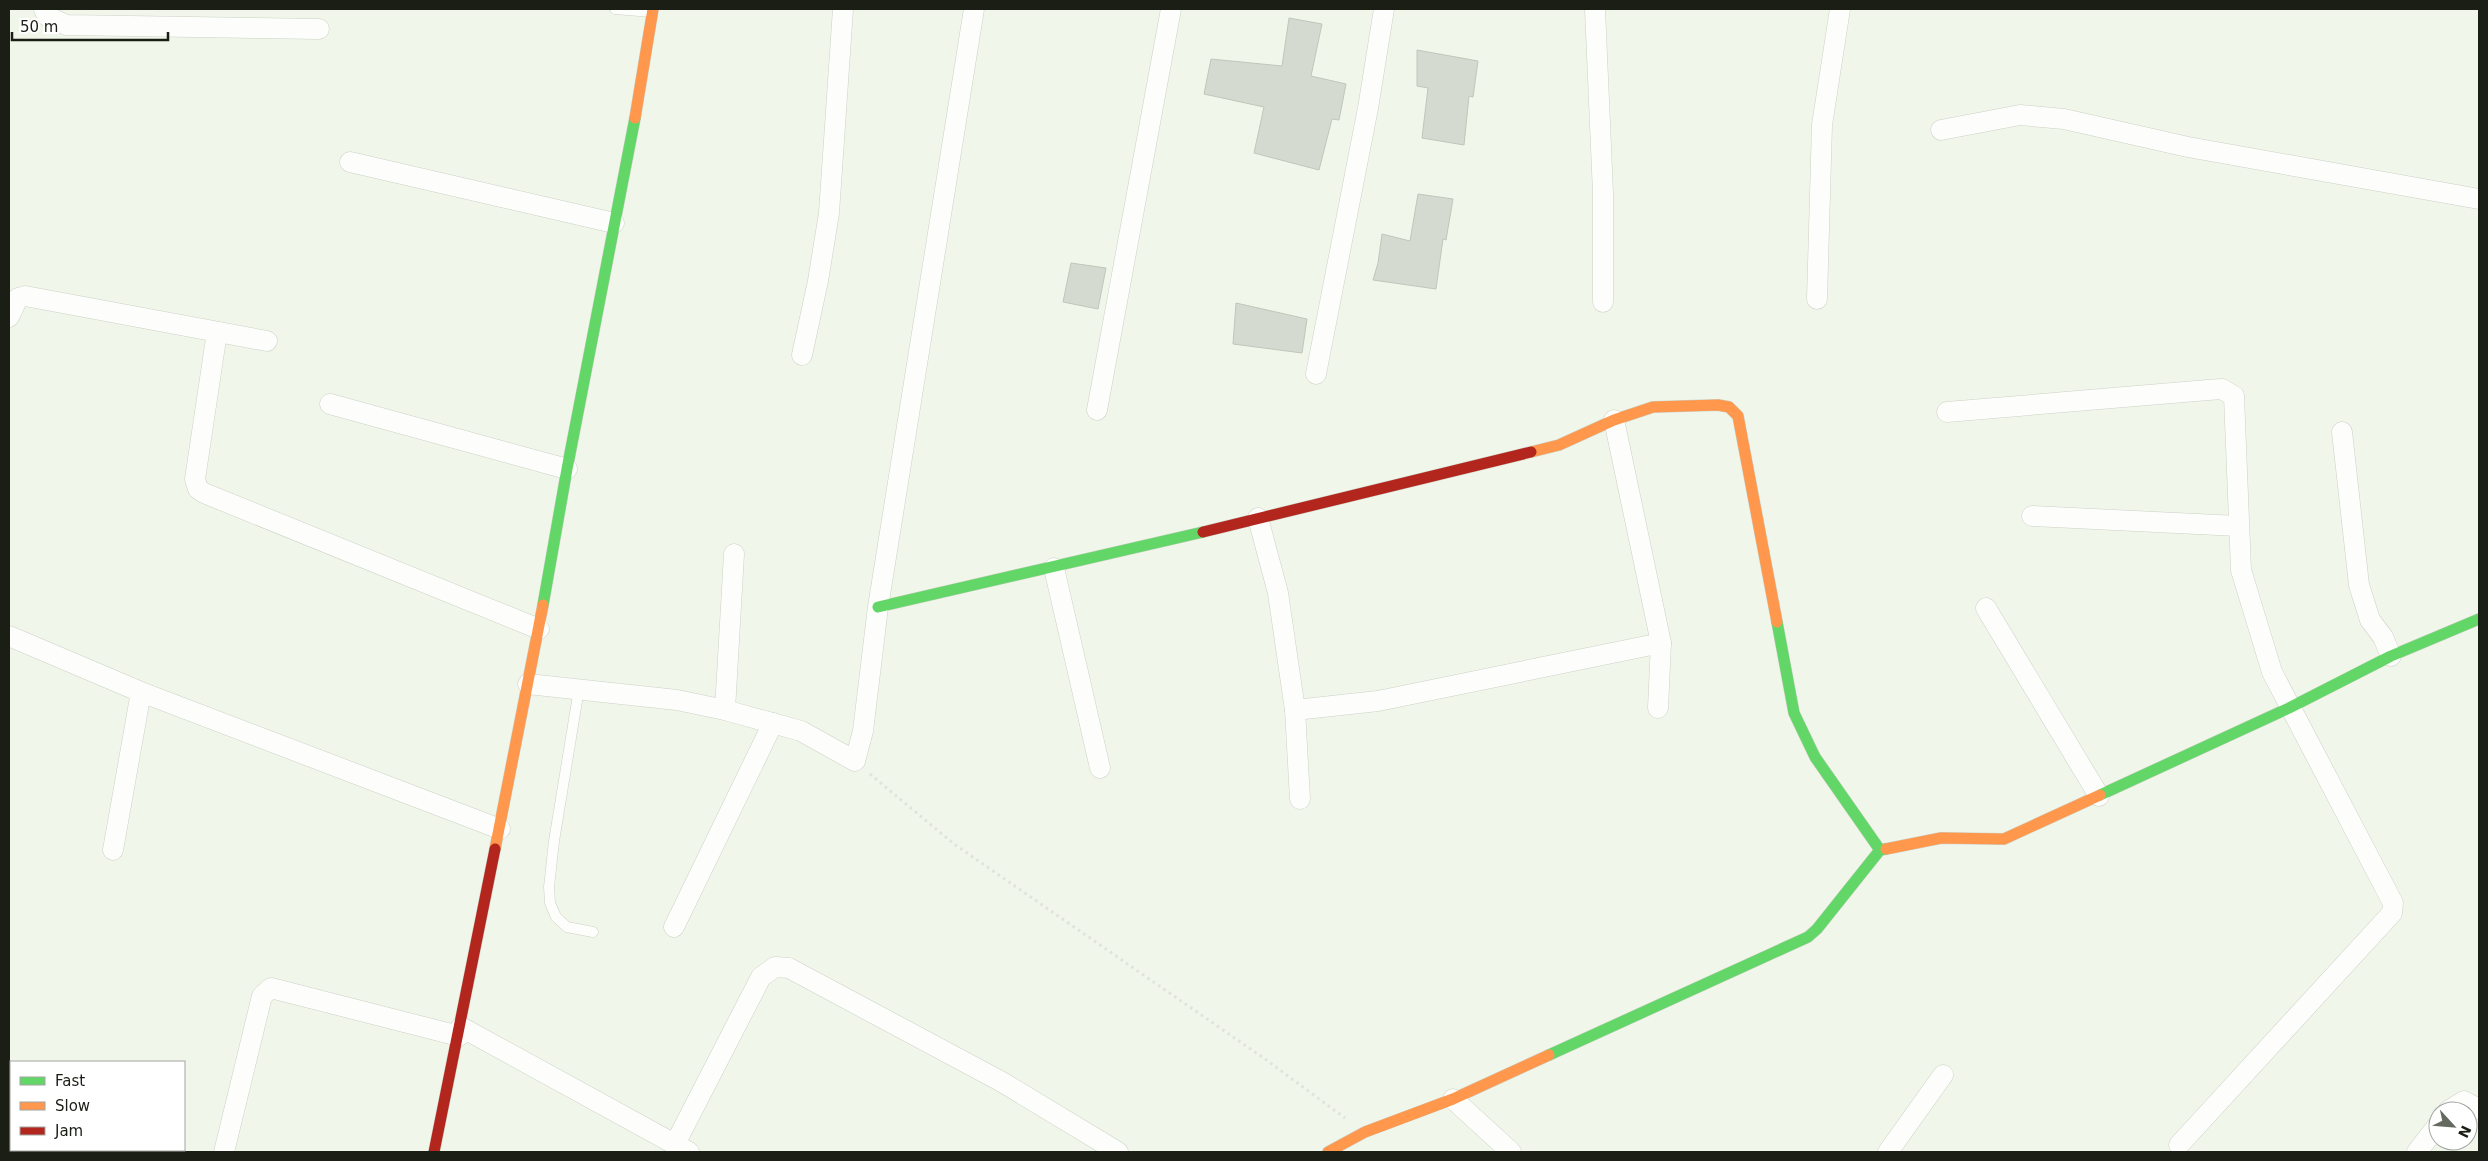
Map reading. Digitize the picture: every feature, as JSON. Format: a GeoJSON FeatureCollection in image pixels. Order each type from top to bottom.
{"type":"FeatureCollection","features":[{"type":"Feature","properties":{"kind":"street"},"geometry":{"type":"LineString","coordinates":[[44,9],[47,16],[66,25],[319,29]]}},
{"type":"Feature","properties":{"kind":"street"},"geometry":{"type":"LineString","coordinates":[[802,355],[818,281],[829,213],[843,9]]}},
{"type":"Feature","properties":{"kind":"street"},"geometry":{"type":"LineString","coordinates":[[528,684],[677,700],[725,710],[801,731],[855,761],[863,731],[878,607],[974,9]]}},
{"type":"Feature","properties":{"kind":"street"},"geometry":{"type":"LineString","coordinates":[[1097,410],[1171,9]]}},
{"type":"Feature","properties":{"kind":"street"},"geometry":{"type":"LineString","coordinates":[[1316,374],[1366,117],[1384,9]]}},
{"type":"Feature","properties":{"kind":"street"},"geometry":{"type":"LineString","coordinates":[[1595,9],[1603,193],[1603,302]]}},
{"type":"Feature","properties":{"kind":"street"},"geometry":{"type":"LineString","coordinates":[[1816,299],[1822,125],[1840,9]]}},
{"type":"Feature","properties":{"kind":"street"},"geometry":{"type":"LineString","coordinates":[[434,1152],[460,1032],[539,629],[653,11]]}},
{"type":"Feature","properties":{"kind":"street"},"geometry":{"type":"LineString","coordinates":[[1941,130],[2020,115],[2064,119],[2188,147],[2479,199]]}},
{"type":"Feature","properties":{"kind":"street"},"geometry":{"type":"LineString","coordinates":[[350,162],[614,223]]}},
{"type":"Feature","properties":{"kind":"street"},"geometry":{"type":"LineString","coordinates":[[9,317],[18,298],[25,296],[267,341]]}},
{"type":"Feature","properties":{"kind":"street"},"geometry":{"type":"LineString","coordinates":[[217,332],[195,479],[198,489],[204,494],[539,629]]}},
{"type":"Feature","properties":{"kind":"street"},"geometry":{"type":"LineString","coordinates":[[1947,412],[2222,390],[2234,396],[2241,570],[2272,672],[2289,708],[2393,903],[2392,913],[2179,1146]]}},
{"type":"Feature","properties":{"kind":"street"},"geometry":{"type":"LineString","coordinates":[[330,404],[567,469]]}},
{"type":"Feature","properties":{"kind":"street"},"geometry":{"type":"LineString","coordinates":[[878,607],[1054,568],[1558,445],[1614,420],[1653,407],[1718,405],[1729,407],[1738,416],[1794,714],[1815,757],[1880,850]]}},
{"type":"Feature","properties":{"kind":"street"},"geometry":{"type":"LineString","coordinates":[[1614,420],[1661,643],[1658,708]]}},
{"type":"Feature","properties":{"kind":"street"},"geometry":{"type":"LineString","coordinates":[[2342,432],[2359,584],[2370,620],[2383,637],[2391,656]]}},
{"type":"Feature","properties":{"kind":"street"},"geometry":{"type":"LineString","coordinates":[[2032,516],[2238,526]]}},
{"type":"Feature","properties":{"kind":"street"},"geometry":{"type":"LineString","coordinates":[[1258,518],[1278,593],[1295,710],[1300,799]]}},
{"type":"Feature","properties":{"kind":"street"},"geometry":{"type":"LineString","coordinates":[[725,710],[734,554]]}},
{"type":"Feature","properties":{"kind":"street"},"geometry":{"type":"LineString","coordinates":[[1054,568],[1100,768]]}},
{"type":"Feature","properties":{"kind":"street"},"geometry":{"type":"LineString","coordinates":[[1986,608],[2099,796]]}},
{"type":"Feature","properties":{"kind":"street"},"geometry":{"type":"LineString","coordinates":[[1328,1152],[1365,1132],[1453,1099],[1808,937],[1817,929],[1880,850],[1942,838],[2004,839],[2289,708],[2391,656],[2479,619]]}},
{"type":"Feature","properties":{"kind":"street"},"geometry":{"type":"LineString","coordinates":[[9,636],[141,692],[500,829]]}},
{"type":"Feature","properties":{"kind":"street"},"geometry":{"type":"LineString","coordinates":[[1295,710],[1378,701],[1661,643]]}},
{"type":"Feature","properties":{"kind":"street"},"geometry":{"type":"LineString","coordinates":[[113,850],[141,692]]}},
{"type":"Feature","properties":{"kind":"street"},"geometry":{"type":"LineString","coordinates":[[674,927],[773,723]]}},
{"type":"Feature","properties":{"kind":"street"},"geometry":{"type":"LineString","coordinates":[[224,1152],[262,996],[270,988],[460,1032],[682,1148],[761,977],[775,967],[789,968],[1002,1082],[1118,1152]]}},
{"type":"Feature","properties":{"kind":"street"},"geometry":{"type":"LineString","coordinates":[[1888,1152],[1943,1075]]}},
{"type":"Feature","properties":{"kind":"street"},"geometry":{"type":"LineString","coordinates":[[1453,1099],[1511,1152]]}},
{"type":"Feature","properties":{"kind":"street"},"geometry":{"type":"LineString","coordinates":[[2417,1152],[2428,1138]]}},
{"type":"Feature","properties":{"kind":"lane"},"geometry":{"type":"LineString","coordinates":[[615,9],[653,11]]}},
{"type":"Feature","properties":{"kind":"lane"},"geometry":{"type":"LineString","coordinates":[[579,689],[548,887],[550,904],[556,916],[567,927],[593,932]]}},
{"type":"Feature","properties":{"kind":"path"},"geometry":{"type":"LineString","coordinates":[[855,761],[954,844],[1265,1059],[1365,1132]]}},
{"type":"Feature","properties":{"kind":"building"},"geometry":{"type":"Polygon","coordinates":[[[1289,18],[1322,24],[1311,76],[1346,84],[1339,120],[1332,119],[1319,170],[1254,153],[1264,107],[1204,94],[1211,59],[1282,66],[1289,18]]]}},
{"type":"Feature","properties":{"kind":"building"},"geometry":{"type":"Polygon","coordinates":[[[1417,50],[1478,61],[1473,97],[1469,96],[1464,145],[1422,138],[1428,88],[1417,86],[1417,50]]]}},
{"type":"Feature","properties":{"kind":"building"},"geometry":{"type":"Polygon","coordinates":[[[1418,194],[1453,199],[1446,240],[1443,239],[1436,289],[1373,280],[1378,263],[1382,234],[1410,241],[1418,194]]]}},
{"type":"Feature","properties":{"kind":"building"},"geometry":{"type":"Polygon","coordinates":[[[1071,263],[1106,268],[1098,309],[1063,302],[1071,263]]]}},
{"type":"Feature","properties":{"kind":"building"},"geometry":{"type":"Polygon","coordinates":[[[1236,303],[1307,319],[1302,353],[1233,344],[1236,303]]]}},
{"type":"Feature","properties":{"kind":"traffic: fast"},"geometry":{"type":"LineString","coordinates":[[543,605],[567,469],[635,118]]}},
{"type":"Feature","properties":{"kind":"traffic: fast"},"geometry":{"type":"LineString","coordinates":[[878,607],[1203,532]]}},
{"type":"Feature","properties":{"kind":"traffic: fast"},"geometry":{"type":"LineString","coordinates":[[2100,795],[2289,708],[2391,656],[2479,619]]}},
{"type":"Feature","properties":{"kind":"traffic: fast"},"geometry":{"type":"LineString","coordinates":[[1777,622],[1794,713],[1815,757],[1880,850]]}},
{"type":"Feature","properties":{"kind":"traffic: fast"},"geometry":{"type":"LineString","coordinates":[[1549,1055],[1808,937],[1817,929],[1880,850],[1886,849]]}},
{"type":"Feature","properties":{"kind":"traffic: slow"},"geometry":{"type":"LineString","coordinates":[[635,118],[653,9]]}},
{"type":"Feature","properties":{"kind":"traffic: slow"},"geometry":{"type":"LineString","coordinates":[[1531,452],[1559,445],[1614,420],[1653,407],[1718,405],[1729,407],[1738,416],[1777,622]]}},
{"type":"Feature","properties":{"kind":"traffic: slow"},"geometry":{"type":"LineString","coordinates":[[495,849],[543,605]]}},
{"type":"Feature","properties":{"kind":"traffic: slow"},"geometry":{"type":"LineString","coordinates":[[1886,849],[1941,838],[2004,839],[2100,795]]}},
{"type":"Feature","properties":{"kind":"traffic: slow"},"geometry":{"type":"LineString","coordinates":[[1328,1152],[1365,1132],[1453,1099],[1549,1055]]}},
{"type":"Feature","properties":{"kind":"traffic: jam"},"geometry":{"type":"LineString","coordinates":[[1203,532],[1531,452]]}},
{"type":"Feature","properties":{"kind":"traffic: jam"},"geometry":{"type":"LineString","coordinates":[[434,1152],[495,849]]}}]}
